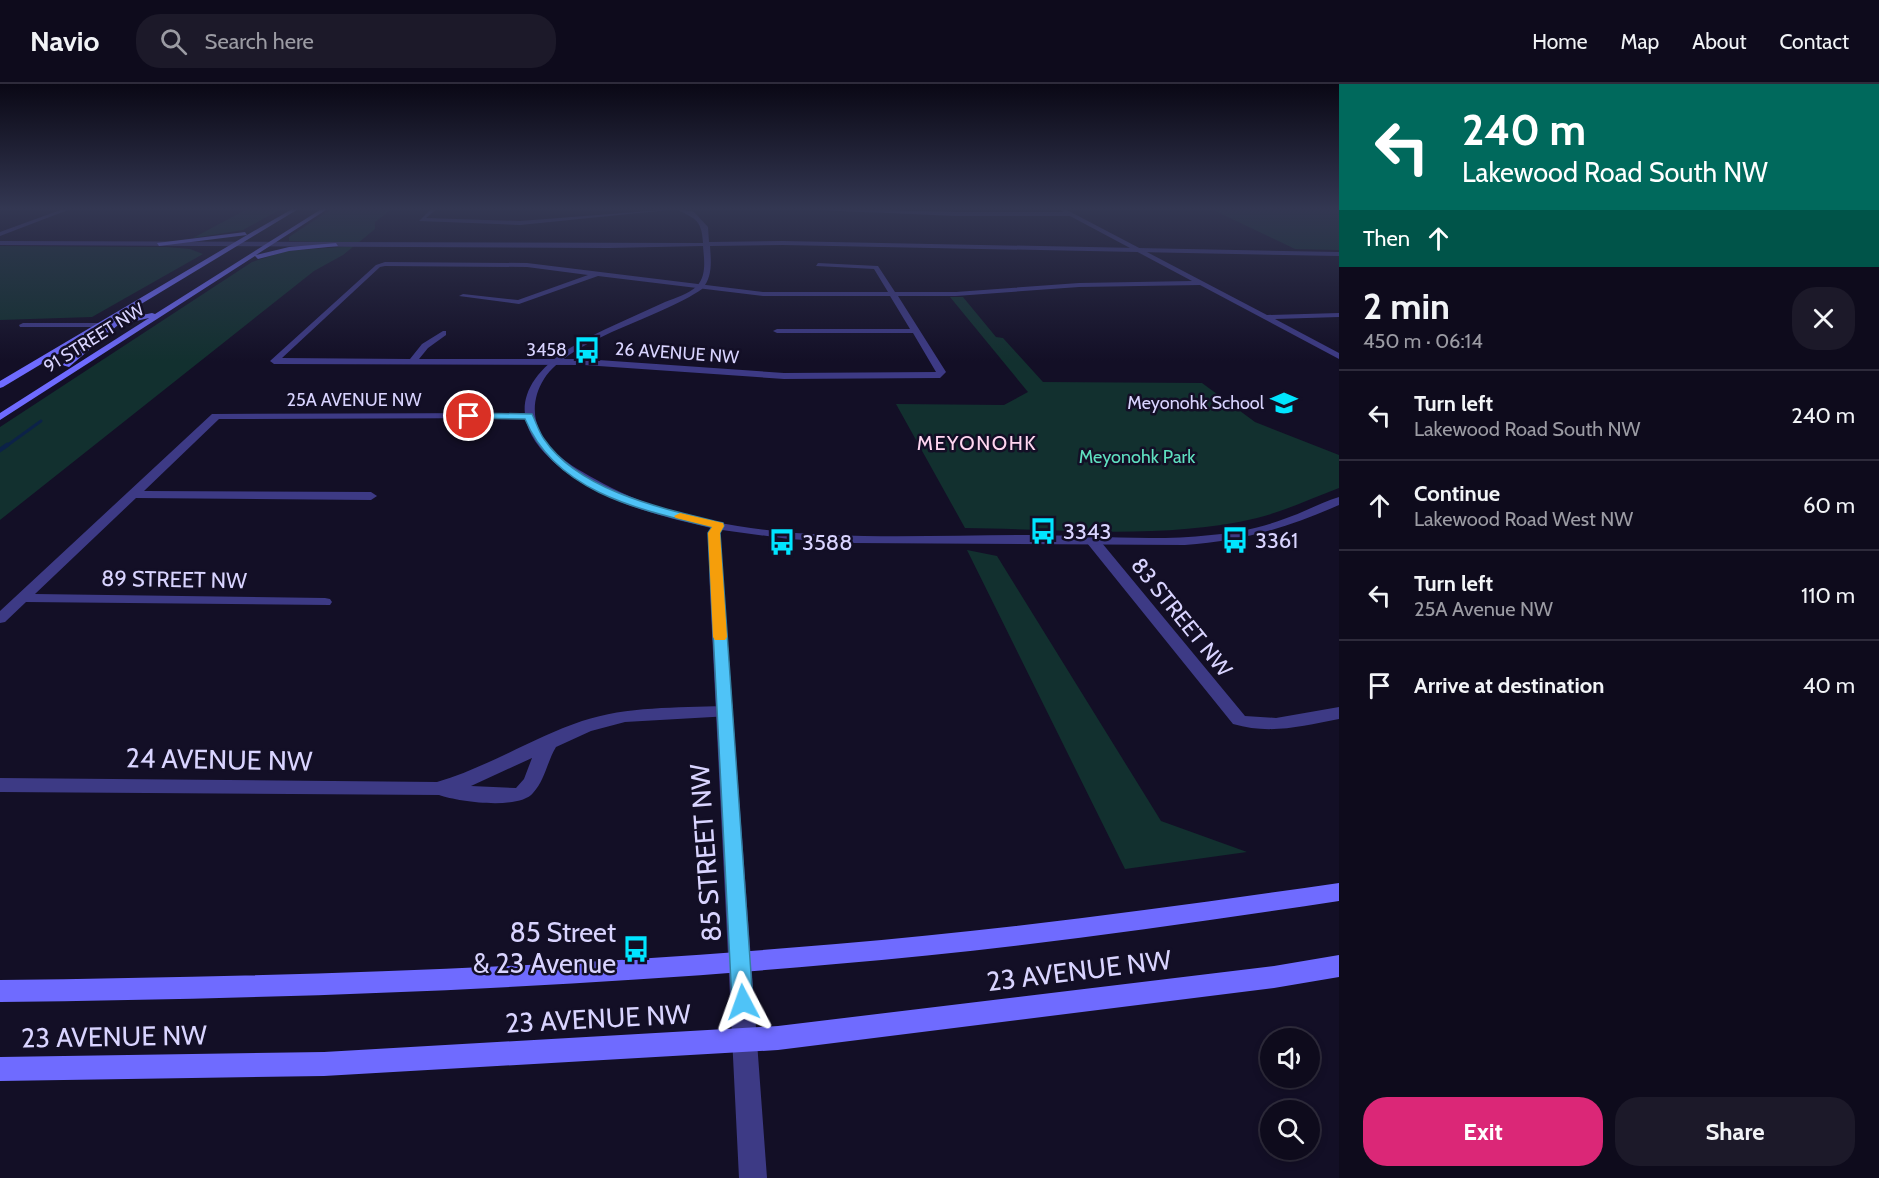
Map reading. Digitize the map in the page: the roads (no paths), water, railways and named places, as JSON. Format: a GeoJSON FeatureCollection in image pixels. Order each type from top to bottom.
{"type":"FeatureCollection","features":[{"type":"Feature","properties":{"kind":"main road","name":"91 STREET NW"},"geometry":{"type":"LineString","coordinates":[[0,385],[106,324],[211,259]]}},
{"type":"Feature","properties":{"kind":"main road"},"geometry":{"type":"LineString","coordinates":[[207,285],[234,259]]}},
{"type":"Feature","properties":{"kind":"main road","name":"91 STREET NW"},"geometry":{"type":"LineString","coordinates":[[0,417],[247,259]]}},
{"type":"Feature","properties":{"kind":"main road"},"geometry":{"type":"LineString","coordinates":[[231,270],[255,259]]}},
{"type":"Feature","properties":{"kind":"main road"},"geometry":{"type":"LineString","coordinates":[[0,417],[106,324],[154,314],[189,297]]}},
{"type":"Feature","properties":{"kind":"main road","name":"23 AVENUE NW"},"geometry":{"type":"LineString","coordinates":[[0,991],[344,985],[740,964],[1177,917],[1339,892]]}},
{"type":"Feature","properties":{"kind":"main road","name":"23 AVENUE NW"},"geometry":{"type":"LineString","coordinates":[[0,1069],[324,1064],[745,1040],[1227,982],[1339,966]]}},
{"type":"Feature","properties":{"kind":"street"},"geometry":{"type":"LineString","coordinates":[[708,259],[708,268],[700,288],[589,341],[545,370],[535,385],[528,416],[538,439],[556,460],[582,479],[658,511],[719,526],[802,536],[1169,541],[1234,537],[1278,528],[1339,501]]}},
{"type":"Feature","properties":{"kind":"street"},"geometry":{"type":"LineString","coordinates":[[1153,259],[1339,356]]}},
{"type":"Feature","properties":{"kind":"street","name":"26 AVENUE NW"},"geometry":{"type":"LineString","coordinates":[[597,273],[526,265],[385,264],[378,266],[274,361],[556,362],[773,376],[940,375],[941,372],[916,331]]}},
{"type":"Feature","properties":{"kind":"street"},"geometry":{"type":"LineString","coordinates":[[818,265],[876,267],[892,296],[916,331]]}},
{"type":"Feature","properties":{"kind":"street"},"geometry":{"type":"LineString","coordinates":[[463,296],[519,302],[597,273],[700,288],[763,294],[892,296],[1079,285],[1199,283]]}},
{"type":"Feature","properties":{"kind":"street"},"geometry":{"type":"LineString","coordinates":[[1265,318],[1339,315]]}},
{"type":"Feature","properties":{"kind":"street"},"geometry":{"type":"LineString","coordinates":[[26,323],[106,324]]}},
{"type":"Feature","properties":{"kind":"street"},"geometry":{"type":"LineString","coordinates":[[777,331],[916,331]]}},
{"type":"Feature","properties":{"kind":"street"},"geometry":{"type":"LineString","coordinates":[[412,362],[425,345],[443,333]]}},
{"type":"Feature","properties":{"kind":"street","name":"25A AVENUE NW"},"geometry":{"type":"LineString","coordinates":[[216,416],[528,416]]}},
{"type":"Feature","properties":{"kind":"street","name":"89 STREET NW"},"geometry":{"type":"LineString","coordinates":[[0,619],[216,416]]}},
{"type":"Feature","properties":{"kind":"street"},"geometry":{"type":"LineString","coordinates":[[133,494],[371,496]]}},
{"type":"Feature","properties":{"kind":"street","name":"85 STREET NW"},"geometry":{"type":"LineString","coordinates":[[719,526],[714,533],[753,1178]]}},
{"type":"Feature","properties":{"kind":"street","name":"83 STREET NW"},"geometry":{"type":"LineString","coordinates":[[1092,540],[1239,720],[1254,726],[1269,725],[1339,713]]}},
{"type":"Feature","properties":{"kind":"street","name":"89 STREET NW"},"geometry":{"type":"LineString","coordinates":[[22,598],[325,602]]}},
{"type":"Feature","properties":{"kind":"street","name":"24 AVENUE NW"},"geometry":{"type":"LineString","coordinates":[[436,789],[474,778],[586,726],[625,716],[724,712]]}},
{"type":"Feature","properties":{"kind":"street","name":"24 AVENUE NW"},"geometry":{"type":"LineString","coordinates":[[0,785],[436,789],[520,795],[534,780],[542,753],[550,742]]}},
{"type":"Feature","properties":{"kind":"waterway"},"geometry":{"type":"LineString","coordinates":[[5,447],[41,421]]}},
{"type":"Feature","properties":{"kind":"waterway"},"geometry":{"type":"LineString","coordinates":[[0,450],[7,445]]}},
{"type":"Feature","properties":{"kind":"place","name":"3458"},"geometry":{"type":"Point","coordinates":[587,350]}},
{"type":"Feature","properties":{"kind":"place","name":"Meyonohk School"},"geometry":{"type":"Point","coordinates":[1284,403]}},
{"type":"Feature","properties":{"kind":"place","name":"3343"},"geometry":{"type":"Point","coordinates":[1043,531]}},
{"type":"Feature","properties":{"kind":"place","name":"3361"},"geometry":{"type":"Point","coordinates":[1235,540]}},
{"type":"Feature","properties":{"kind":"place","name":"3588"},"geometry":{"type":"Point","coordinates":[782,542]}},
{"type":"Feature","properties":{"kind":"place","name":"85 Street & 23 Avenue"},"geometry":{"type":"Point","coordinates":[636,949]}},
{"type":"Feature","properties":{"kind":"district","name":"MEYONOHK"},"geometry":{"type":"Point","coordinates":[977,443]}},
{"type":"Feature","properties":{"kind":"park label","name":"Meyonohk Park"},"geometry":{"type":"Point","coordinates":[1137,457]}}]}
